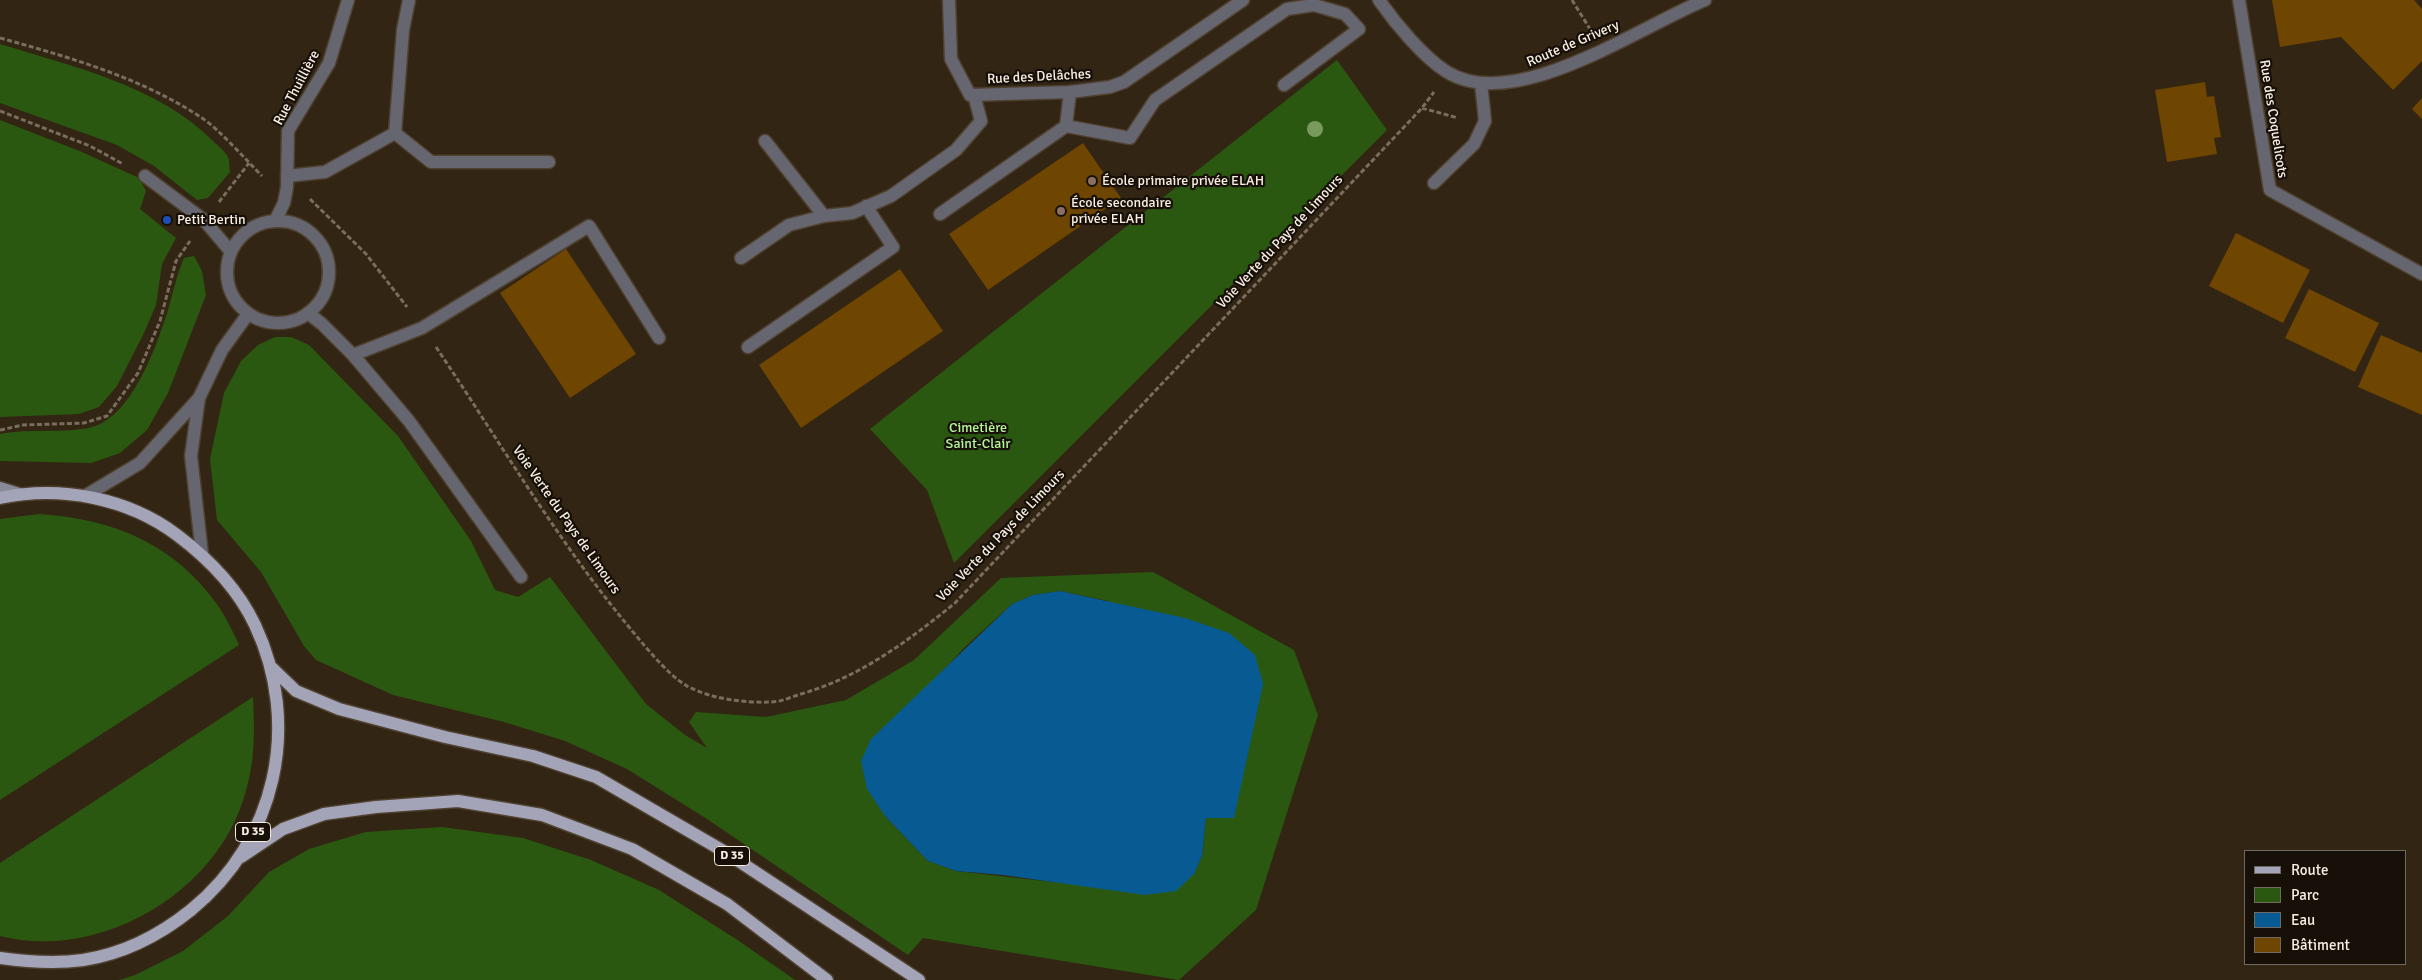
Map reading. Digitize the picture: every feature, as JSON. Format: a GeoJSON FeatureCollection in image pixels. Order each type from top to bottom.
{"type":"FeatureCollection","features":[{"type":"Feature","properties":{"kind":"main road"},"geometry":{"type":"LineString","coordinates":[[0,488],[19,494]]}},
{"type":"Feature","properties":{"kind":"main road"},"geometry":{"type":"LineString","coordinates":[[0,498],[19,494],[52,493],[85,496],[138,510],[167,527],[202,554]]}},
{"type":"Feature","properties":{"kind":"main road","name":"D 35"},"geometry":{"type":"LineString","coordinates":[[0,958],[36,963],[84,960],[130,947],[180,919],[209,895],[239,858],[258,823],[272,785],[280,728],[270,666],[255,624],[232,587],[202,554]]}},
{"type":"Feature","properties":{"kind":"main road","name":"D 35"},"geometry":{"type":"LineString","coordinates":[[270,666],[296,691],[338,709],[533,756],[596,777],[725,852],[919,980]]}},
{"type":"Feature","properties":{"kind":"main road","name":"D 35"},"geometry":{"type":"LineString","coordinates":[[239,858],[283,829],[324,814],[376,806],[458,801],[542,815],[632,849],[718,899],[827,980]]}},
{"type":"Feature","properties":{"kind":"street","name":"Rue Thuillière"},"geometry":{"type":"LineString","coordinates":[[275,221],[284,203],[287,181],[288,131],[330,63],[348,0]]}},
{"type":"Feature","properties":{"kind":"street"},"geometry":{"type":"LineString","coordinates":[[395,133],[403,30],[409,0]]}},
{"type":"Feature","properties":{"kind":"street","name":"Rue des Delâches"},"geometry":{"type":"LineString","coordinates":[[949,0],[951,59],[970,95],[1070,92],[1110,87],[1124,82],[1243,0]]}},
{"type":"Feature","properties":{"kind":"street","name":"Route de Grivery"},"geometry":{"type":"LineString","coordinates":[[1380,0],[1420,49],[1448,73],[1481,83],[1514,83],[1537,77],[1598,52],[1704,0]]}},
{"type":"Feature","properties":{"kind":"street","name":"Rue des Coquelicots"},"geometry":{"type":"LineString","coordinates":[[2239,0],[2270,190],[2422,274]]}},
{"type":"Feature","properties":{"kind":"street"},"geometry":{"type":"LineString","coordinates":[[940,214],[1066,126],[1130,138],[1155,100],[1287,9],[1314,5],[1345,14],[1359,29],[1284,85]]}},
{"type":"Feature","properties":{"kind":"street"},"geometry":{"type":"LineString","coordinates":[[1434,183],[1474,144],[1485,121],[1481,83]]}},
{"type":"Feature","properties":{"kind":"street"},"geometry":{"type":"LineString","coordinates":[[1066,126],[1070,92]]}},
{"type":"Feature","properties":{"kind":"street"},"geometry":{"type":"LineString","coordinates":[[741,258],[789,225],[824,216],[852,213],[891,196],[956,150],[981,121],[974,95]]}},
{"type":"Feature","properties":{"kind":"street"},"geometry":{"type":"LineString","coordinates":[[287,181],[325,172],[395,133]]}},
{"type":"Feature","properties":{"kind":"street"},"geometry":{"type":"LineString","coordinates":[[395,133],[431,162],[549,162]]}},
{"type":"Feature","properties":{"kind":"street"},"geometry":{"type":"LineString","coordinates":[[765,141],[824,216]]}},
{"type":"Feature","properties":{"kind":"street"},"geometry":{"type":"LineString","coordinates":[[145,176],[204,220],[231,252]]}},
{"type":"Feature","properties":{"kind":"street"},"geometry":{"type":"LineString","coordinates":[[748,346],[893,247],[866,206]]}},
{"type":"Feature","properties":{"kind":"street"},"geometry":{"type":"LineString","coordinates":[[275,221],[291,222],[307,229],[318,240],[326,255],[329,270],[327,286],[320,302],[308,313],[294,320],[278,323],[263,321],[248,314],[236,301],[229,286],[227,269],[231,252],[238,240],[249,230],[261,224],[275,221]]}},
{"type":"Feature","properties":{"kind":"street"},"geometry":{"type":"LineString","coordinates":[[353,356],[422,328],[589,226],[659,338]]}},
{"type":"Feature","properties":{"kind":"street"},"geometry":{"type":"LineString","coordinates":[[308,313],[322,324],[353,356],[409,421],[521,577]]}},
{"type":"Feature","properties":{"kind":"street"},"geometry":{"type":"LineString","coordinates":[[85,496],[140,463],[199,398],[222,350],[248,314]]}},
{"type":"Feature","properties":{"kind":"street"},"geometry":{"type":"LineString","coordinates":[[199,398],[191,456],[202,554]]}},
{"type":"Feature","properties":{"kind":"path","name":"Voie Verte du Pays de Limours"},"geometry":{"type":"LineString","coordinates":[[0,38],[54,53],[161,95],[203,119],[267,181],[287,181],[327,213],[366,254],[422,328],[580,564],[644,645],[685,685],[731,700],[773,702],[823,688],[873,664],[910,640],[955,603],[1422,108],[1452,118],[1485,121]]}},
{"type":"Feature","properties":{"kind":"path"},"geometry":{"type":"LineString","coordinates":[[0,111],[90,146],[145,176]]}},
{"type":"Feature","properties":{"kind":"path"},"geometry":{"type":"LineString","coordinates":[[0,430],[22,425],[84,423],[107,416],[138,373],[160,321],[176,261],[204,220],[249,163]]}},
{"type":"Feature","properties":{"kind":"green space"},"geometry":{"type":"Polygon","coordinates":[[[0,44],[113,80],[167,106],[191,122],[227,155],[230,172],[208,198],[197,200],[154,166],[117,145],[0,103],[0,44]]]}},
{"type":"Feature","properties":{"kind":"green space","name":"Cimetière Saint-Clair"},"geometry":{"type":"Polygon","coordinates":[[[1337,60],[1387,130],[954,563],[927,490],[870,429],[1337,60]]]}},
{"type":"Feature","properties":{"kind":"green space"},"geometry":{"type":"Polygon","coordinates":[[[0,120],[82,152],[139,178],[146,191],[140,209],[176,238],[162,264],[156,305],[117,386],[99,407],[79,414],[0,417],[0,120]]]}},
{"type":"Feature","properties":{"kind":"green space"},"geometry":{"type":"Polygon","coordinates":[[[194,256],[202,271],[206,295],[168,393],[147,430],[120,453],[91,463],[0,461],[0,434],[92,427],[106,421],[119,410],[130,396],[149,362],[184,258],[194,256]]]}},
{"type":"Feature","properties":{"kind":"green space"},"geometry":{"type":"Polygon","coordinates":[[[275,337],[291,337],[309,345],[398,436],[471,541],[495,590],[518,597],[550,577],[646,704],[685,735],[707,748],[689,722],[696,712],[766,717],[846,700],[914,660],[1001,578],[1153,572],[1294,650],[1318,715],[1256,910],[1179,980],[923,938],[908,955],[707,819],[627,769],[565,741],[504,722],[393,695],[316,660],[304,646],[261,572],[217,520],[210,459],[224,393],[241,361],[258,345],[275,337]],[[1060,591],[1033,595],[1012,604],[967,645],[934,680],[885,816],[928,861],[956,871],[1079,885],[1194,874],[1202,856],[1206,818],[1234,818],[1108,601],[1060,591]]]}},
{"type":"Feature","properties":{"kind":"green space"},"geometry":{"type":"Polygon","coordinates":[[[39,514],[93,522],[117,529],[141,539],[162,551],[202,585],[219,607],[239,645],[0,800],[0,519],[39,514]]]}},
{"type":"Feature","properties":{"kind":"green space"},"geometry":{"type":"Polygon","coordinates":[[[253,697],[253,754],[249,781],[240,809],[223,842],[201,871],[173,896],[142,916],[108,930],[72,939],[36,941],[0,936],[0,863],[253,697]]]}},
{"type":"Feature","properties":{"kind":"green space"},"geometry":{"type":"Polygon","coordinates":[[[442,827],[523,838],[591,860],[659,890],[739,941],[795,980],[119,980],[135,975],[183,951],[228,916],[269,872],[309,849],[366,832],[442,827]]]}},
{"type":"Feature","properties":{"kind":"water"},"geometry":{"type":"Polygon","coordinates":[[[1060,591],[1185,618],[1229,633],[1255,655],[1263,684],[1234,818],[1206,818],[1202,856],[1194,874],[1176,891],[1145,895],[1003,875],[956,871],[928,861],[885,816],[867,789],[861,761],[871,739],[1012,604],[1033,595],[1060,591]]]}},
{"type":"Feature","properties":{"kind":"building"},"geometry":{"type":"Polygon","coordinates":[[[2272,0],[2414,0],[2422,9],[2422,61],[2393,90],[2341,37],[2280,47],[2272,0]]]}},
{"type":"Feature","properties":{"kind":"building"},"geometry":{"type":"Polygon","coordinates":[[[2205,82],[2207,97],[2214,96],[2221,137],[2214,138],[2217,154],[2167,162],[2155,90],[2205,82]]]}},
{"type":"Feature","properties":{"kind":"building"},"geometry":{"type":"Polygon","coordinates":[[[2422,98],[2422,119],[2412,109],[2422,98]]]}},
{"type":"Feature","properties":{"kind":"building"},"geometry":{"type":"Polygon","coordinates":[[[1083,143],[1121,198],[988,290],[949,234],[1083,143]]]}},
{"type":"Feature","properties":{"kind":"building"},"geometry":{"type":"Polygon","coordinates":[[[2236,233],[2310,270],[2283,323],[2209,286],[2236,233]]]}},
{"type":"Feature","properties":{"kind":"building"},"geometry":{"type":"Polygon","coordinates":[[[566,249],[636,354],[570,398],[500,293],[566,249]]]}},
{"type":"Feature","properties":{"kind":"building"},"geometry":{"type":"Polygon","coordinates":[[[900,269],[943,331],[801,428],[759,365],[900,269]]]}},
{"type":"Feature","properties":{"kind":"building"},"geometry":{"type":"Polygon","coordinates":[[[2309,289],[2379,323],[2355,372],[2285,338],[2309,289]]]}},
{"type":"Feature","properties":{"kind":"building"},"geometry":{"type":"Polygon","coordinates":[[[2381,335],[2422,353],[2422,415],[2358,387],[2381,335]]]}},
{"type":"Feature","properties":{"kind":"place","name":"École primaire privée ELAH"},"geometry":{"type":"Point","coordinates":[1092,181]}},
{"type":"Feature","properties":{"kind":"place","name":"École secondaire privée ELAH"},"geometry":{"type":"Point","coordinates":[1061,211]}},
{"type":"Feature","properties":{"kind":"place","name":"Petit Bertin"},"geometry":{"type":"Point","coordinates":[167,220]}}]}
